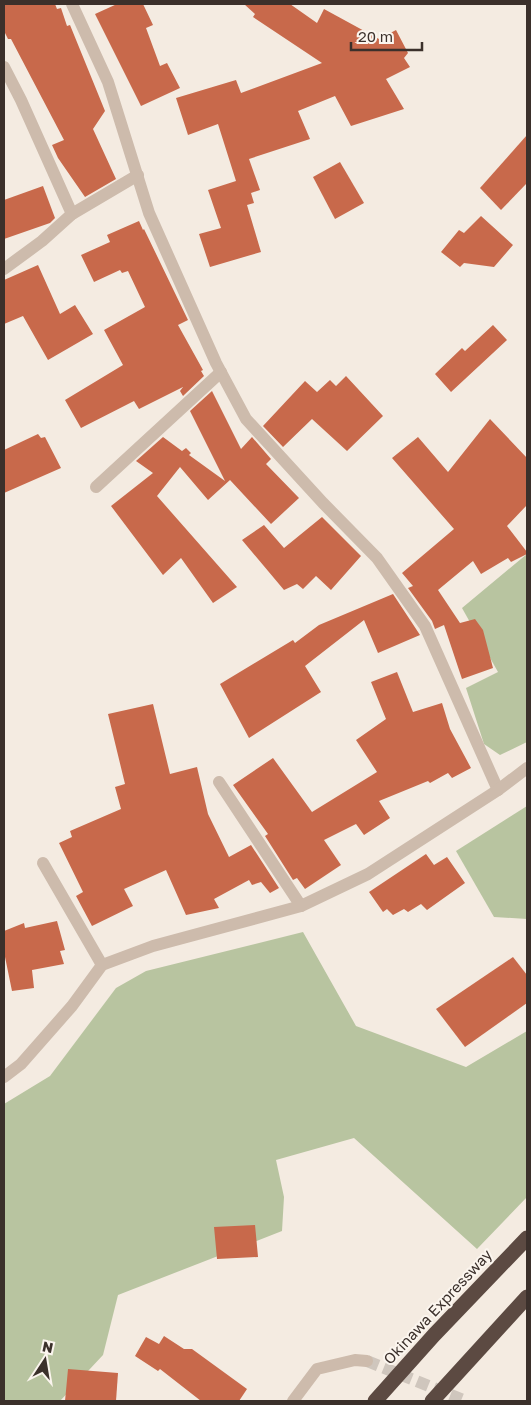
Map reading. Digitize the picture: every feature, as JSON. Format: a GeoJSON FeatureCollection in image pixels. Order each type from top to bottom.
{"type":"FeatureCollection","features":[{"type":"Feature","properties":{"kind":"highway","name":"Okinawa Expressway"},"geometry":{"type":"LineString","coordinates":[[375,1401],[434,1335],[527,1238]]}},
{"type":"Feature","properties":{"kind":"highway"},"geometry":{"type":"LineString","coordinates":[[432,1401],[527,1297]]}},
{"type":"Feature","properties":{"kind":"street"},"geometry":{"type":"LineString","coordinates":[[72,4],[108,82],[149,213],[221,372],[246,420],[322,504],[377,558],[425,626],[498,790]]}},
{"type":"Feature","properties":{"kind":"street"},"geometry":{"type":"LineString","coordinates":[[4,67],[21,100],[72,214]]}},
{"type":"Feature","properties":{"kind":"street"},"geometry":{"type":"LineString","coordinates":[[4,269],[42,241],[72,214],[138,175]]}},
{"type":"Feature","properties":{"kind":"street"},"geometry":{"type":"LineString","coordinates":[[96,487],[221,372]]}},
{"type":"Feature","properties":{"kind":"street"},"geometry":{"type":"LineString","coordinates":[[4,1076],[20,1064],[72,1006],[102,965],[152,946],[301,906],[368,874],[498,790],[527,768]]}},
{"type":"Feature","properties":{"kind":"street"},"geometry":{"type":"LineString","coordinates":[[218,782],[301,906]]}},
{"type":"Feature","properties":{"kind":"street"},"geometry":{"type":"LineString","coordinates":[[43,863],[102,965]]}},
{"type":"Feature","properties":{"kind":"street"},"geometry":{"type":"LineString","coordinates":[[293,1401],[317,1369],[355,1360],[367,1361]]}},
{"type":"Feature","properties":{"kind":"green space"},"geometry":{"type":"Polygon","coordinates":[[[527,554],[527,742],[500,755],[484,744],[466,688],[498,672],[462,608],[527,554]]]}},
{"type":"Feature","properties":{"kind":"green space"},"geometry":{"type":"Polygon","coordinates":[[[527,806],[527,919],[494,917],[456,851],[527,806]]]}},
{"type":"Feature","properties":{"kind":"green space"},"geometry":{"type":"Polygon","coordinates":[[[303,932],[356,1026],[466,1067],[527,1031],[527,1197],[477,1249],[354,1138],[276,1160],[284,1197],[282,1231],[118,1295],[103,1355],[60,1401],[4,1401],[4,1104],[50,1076],[116,988],[146,971],[303,932]]]}},
{"type":"Feature","properties":{"kind":"building"},"geometry":{"type":"Polygon","coordinates":[[[4,4],[55,4],[57,9],[61,8],[67,26],[70,25],[105,111],[93,129],[116,179],[85,197],[58,158],[52,145],[64,140],[11,39],[8,39],[4,31],[4,4]]]}},
{"type":"Feature","properties":{"kind":"building"},"geometry":{"type":"Polygon","coordinates":[[[117,4],[143,4],[153,25],[146,28],[160,66],[167,63],[180,88],[141,106],[95,14],[117,4]]]}},
{"type":"Feature","properties":{"kind":"building"},"geometry":{"type":"Polygon","coordinates":[[[244,4],[290,4],[317,23],[324,9],[379,39],[396,30],[408,53],[404,58],[410,67],[386,79],[404,109],[351,126],[335,96],[298,111],[310,139],[249,159],[260,190],[251,193],[254,203],[247,205],[261,252],[210,267],[199,234],[221,228],[208,190],[236,181],[218,124],[188,135],[176,98],[236,80],[241,93],[322,63],[253,17],[255,14],[244,4]]]}},
{"type":"Feature","properties":{"kind":"building"},"geometry":{"type":"Polygon","coordinates":[[[527,135],[527,183],[501,210],[480,188],[527,135]]]}},
{"type":"Feature","properties":{"kind":"building"},"geometry":{"type":"Polygon","coordinates":[[[340,162],[364,203],[335,219],[313,177],[340,162]]]}},
{"type":"Feature","properties":{"kind":"building"},"geometry":{"type":"Polygon","coordinates":[[[43,186],[55,218],[50,223],[4,239],[4,200],[43,186]]]}},
{"type":"Feature","properties":{"kind":"building"},"geometry":{"type":"Polygon","coordinates":[[[481,216],[513,245],[494,267],[464,263],[460,267],[441,252],[459,230],[464,233],[481,216]]]}},
{"type":"Feature","properties":{"kind":"building"},"geometry":{"type":"Polygon","coordinates":[[[139,221],[188,320],[178,325],[203,370],[201,371],[204,376],[183,396],[180,391],[183,387],[139,409],[134,401],[81,428],[65,400],[123,365],[104,330],[145,307],[128,271],[122,273],[120,270],[94,282],[81,255],[110,242],[107,235],[139,221]]]}},
{"type":"Feature","properties":{"kind":"building"},"geometry":{"type":"Polygon","coordinates":[[[38,265],[60,314],[75,305],[93,334],[48,360],[23,316],[4,324],[4,280],[38,265]]]}},
{"type":"Feature","properties":{"kind":"building"},"geometry":{"type":"Polygon","coordinates":[[[493,325],[507,340],[451,392],[435,374],[462,348],[465,351],[493,325]]]}},
{"type":"Feature","properties":{"kind":"building"},"geometry":{"type":"Polygon","coordinates":[[[346,376],[383,416],[347,451],[312,419],[283,447],[263,426],[305,381],[317,392],[330,380],[336,386],[346,376]]]}},
{"type":"Feature","properties":{"kind":"building"},"geometry":{"type":"Polygon","coordinates":[[[212,391],[241,449],[252,437],[271,459],[266,464],[299,498],[271,524],[230,480],[208,500],[180,467],[157,496],[237,587],[213,603],[181,558],[163,575],[111,506],[153,473],[136,461],[163,437],[182,451],[186,448],[191,453],[189,455],[225,481],[190,411],[212,391]]]}},
{"type":"Feature","properties":{"kind":"building"},"geometry":{"type":"Polygon","coordinates":[[[490,419],[527,458],[527,505],[507,526],[527,554],[511,562],[508,558],[481,574],[473,561],[438,590],[460,623],[475,619],[483,630],[493,668],[462,679],[444,625],[435,629],[432,621],[408,588],[413,586],[402,573],[454,529],[392,458],[418,437],[448,472],[490,419]]]}},
{"type":"Feature","properties":{"kind":"building"},"geometry":{"type":"Polygon","coordinates":[[[38,434],[41,438],[45,437],[61,468],[4,493],[4,450],[38,434]]]}},
{"type":"Feature","properties":{"kind":"building"},"geometry":{"type":"Polygon","coordinates":[[[322,517],[361,556],[331,590],[316,576],[303,589],[297,584],[284,590],[242,540],[264,525],[284,548],[322,517]]]}},
{"type":"Feature","properties":{"kind":"building"},"geometry":{"type":"Polygon","coordinates":[[[393,594],[420,635],[378,653],[364,620],[305,666],[321,692],[249,738],[220,684],[293,640],[295,643],[319,625],[393,594]]]}},
{"type":"Feature","properties":{"kind":"building"},"geometry":{"type":"Polygon","coordinates":[[[397,672],[413,712],[442,703],[450,729],[471,768],[452,778],[448,773],[430,783],[428,781],[379,801],[390,818],[364,835],[356,824],[324,840],[341,865],[305,889],[297,878],[293,880],[265,836],[268,834],[233,785],[273,758],[312,812],[377,772],[356,740],[386,719],[371,682],[397,672]]]}},
{"type":"Feature","properties":{"kind":"building"},"geometry":{"type":"Polygon","coordinates":[[[153,704],[170,774],[197,767],[208,814],[229,857],[251,845],[279,888],[270,893],[261,882],[252,885],[249,880],[214,899],[219,908],[186,915],[166,870],[124,889],[133,906],[92,926],[76,896],[83,892],[59,843],[72,837],[70,831],[121,809],[115,787],[125,784],[108,714],[153,704]]]}},
{"type":"Feature","properties":{"kind":"building"},"geometry":{"type":"Polygon","coordinates":[[[426,854],[434,865],[447,857],[465,883],[427,910],[421,904],[408,912],[404,909],[393,915],[387,909],[383,912],[369,892],[426,854]]]}},
{"type":"Feature","properties":{"kind":"building"},"geometry":{"type":"Polygon","coordinates":[[[57,921],[65,950],[60,951],[64,964],[32,970],[34,988],[12,991],[4,952],[4,931],[24,923],[25,928],[57,921]]]}},
{"type":"Feature","properties":{"kind":"building"},"geometry":{"type":"Polygon","coordinates":[[[513,957],[527,975],[527,1003],[465,1047],[436,1009],[513,957]]]}},
{"type":"Feature","properties":{"kind":"building"},"geometry":{"type":"Polygon","coordinates":[[[255,1225],[258,1257],[217,1259],[214,1227],[255,1225]]]}},
{"type":"Feature","properties":{"kind":"building"},"geometry":{"type":"Polygon","coordinates":[[[164,1336],[184,1349],[192,1349],[247,1389],[239,1401],[201,1401],[160,1369],[158,1371],[135,1356],[146,1337],[159,1344],[164,1336]]]}},
{"type":"Feature","properties":{"kind":"building"},"geometry":{"type":"Polygon","coordinates":[[[68,1369],[118,1373],[116,1401],[65,1401],[68,1369]]]}},
{"type":"Feature","properties":{"kind":"tunnel"},"geometry":{"type":"LineString","coordinates":[[367,1361],[466,1401]]}}]}
